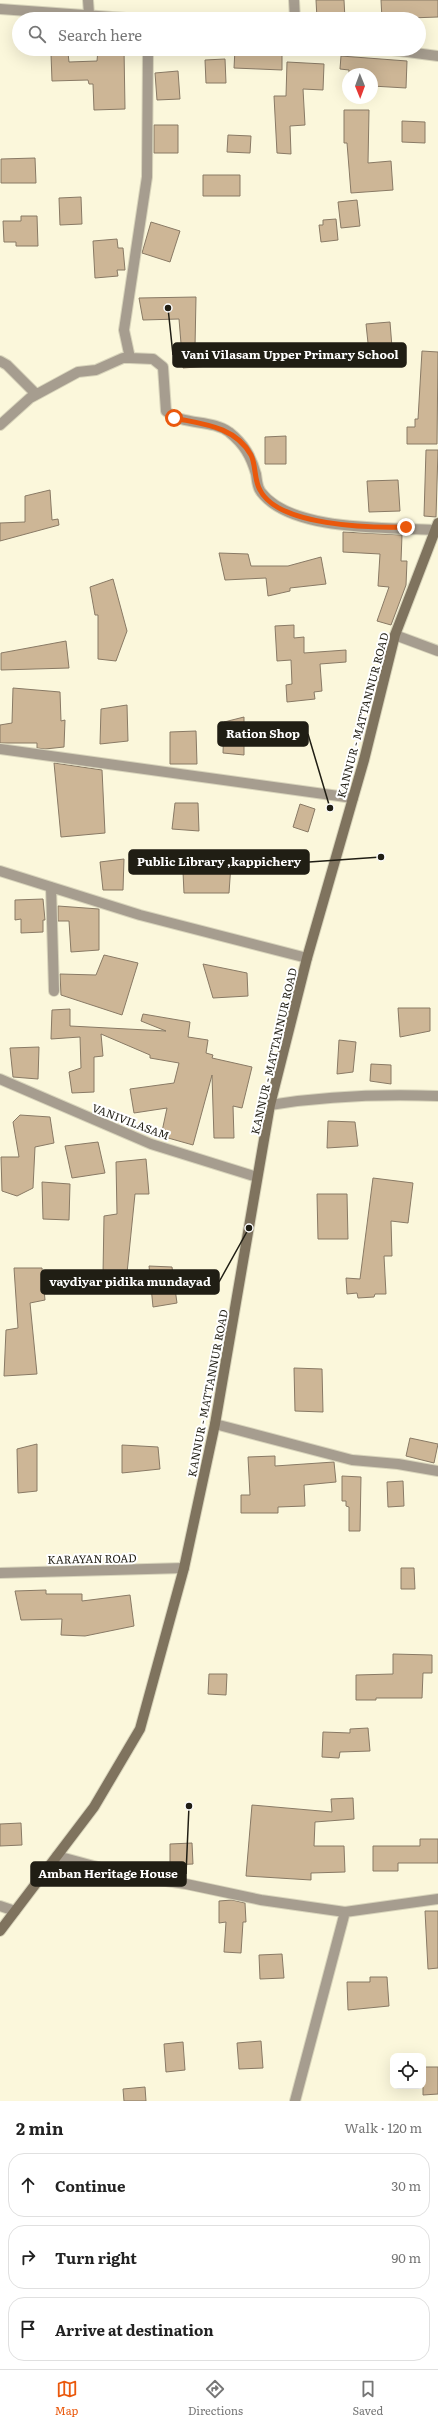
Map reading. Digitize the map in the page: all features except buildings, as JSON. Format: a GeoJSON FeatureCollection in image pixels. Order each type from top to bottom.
{"type":"FeatureCollection","features":[{"type":"Feature","properties":{"kind":"main road","name":"KANNUR - MATTANNUR ROAD"},"geometry":{"type":"LineString","coordinates":[[0,1931],[94,1808],[140,1729],[184,1568],[215,1424],[270,1105],[307,958],[353,798],[395,635],[436,526]]}},
{"type":"Feature","properties":{"kind":"street"},"geometry":{"type":"LineString","coordinates":[[88,0],[89,12]]}},
{"type":"Feature","properties":{"kind":"street"},"geometry":{"type":"LineString","coordinates":[[294,0],[295,12]]}},
{"type":"Feature","properties":{"kind":"street"},"geometry":{"type":"LineString","coordinates":[[0,9],[22,12]]}},
{"type":"Feature","properties":{"kind":"street"},"geometry":{"type":"LineString","coordinates":[[426,54],[438,56]]}},
{"type":"Feature","properties":{"kind":"street"},"geometry":{"type":"LineString","coordinates":[[130,358],[124,330],[147,178],[148,56]]}},
{"type":"Feature","properties":{"kind":"street"},"geometry":{"type":"LineString","coordinates":[[0,425],[36,394],[78,372],[96,370],[123,358],[153,359],[163,367],[166,411],[174,418],[227,431],[240,442],[251,455],[260,491],[284,512],[302,518],[320,521],[436,526]]}},
{"type":"Feature","properties":{"kind":"street"},"geometry":{"type":"LineString","coordinates":[[0,361],[7,365],[36,394]]}},
{"type":"Feature","properties":{"kind":"street"},"geometry":{"type":"LineString","coordinates":[[395,635],[438,651]]}},
{"type":"Feature","properties":{"kind":"street"},"geometry":{"type":"LineString","coordinates":[[0,749],[353,798]]}},
{"type":"Feature","properties":{"kind":"street"},"geometry":{"type":"LineString","coordinates":[[0,871],[140,915],[307,958]]}},
{"type":"Feature","properties":{"kind":"street"},"geometry":{"type":"LineString","coordinates":[[52,887],[54,991]]}},
{"type":"Feature","properties":{"kind":"street","name":"VANIVILASAM"},"geometry":{"type":"LineString","coordinates":[[0,1079],[151,1144],[257,1177]]}},
{"type":"Feature","properties":{"kind":"street"},"geometry":{"type":"LineString","coordinates":[[270,1105],[338,1097],[395,1095],[438,1096]]}},
{"type":"Feature","properties":{"kind":"street"},"geometry":{"type":"LineString","coordinates":[[215,1424],[352,1460],[398,1464],[438,1471]]}},
{"type":"Feature","properties":{"kind":"street","name":"KARAYAN ROAD"},"geometry":{"type":"LineString","coordinates":[[0,1573],[184,1568]]}},
{"type":"Feature","properties":{"kind":"street"},"geometry":{"type":"LineString","coordinates":[[57,1856],[127,1875],[186,1884],[261,1900],[345,1912],[438,1899]]}},
{"type":"Feature","properties":{"kind":"street"},"geometry":{"type":"LineString","coordinates":[[0,1906],[15,1911]]}},
{"type":"Feature","properties":{"kind":"street"},"geometry":{"type":"LineString","coordinates":[[295,2101],[345,1912]]}},
{"type":"Feature","properties":{"kind":"place","name":"Vani Vilasam Upper Primary School"},"geometry":{"type":"Point","coordinates":[168,308]}},
{"type":"Feature","properties":{"kind":"place","name":"Ration Shop"},"geometry":{"type":"Point","coordinates":[330,808]}},
{"type":"Feature","properties":{"kind":"place","name":"Public Library ,kappichery"},"geometry":{"type":"Point","coordinates":[381,857]}},
{"type":"Feature","properties":{"kind":"place","name":"vaydiyar pidika mundayad"},"geometry":{"type":"Point","coordinates":[249,1228]}},
{"type":"Feature","properties":{"kind":"place","name":"Amban Heritage House"},"geometry":{"type":"Point","coordinates":[189,1806]}},
{"type":"Feature","properties":{"kind":"route"},"geometry":{"type":"LineString","coordinates":[[174,418],[206,424],[227,431],[240,442],[251,455],[260,491],[284,512],[302,518],[361,526],[391,528],[406,527]]}}]}
